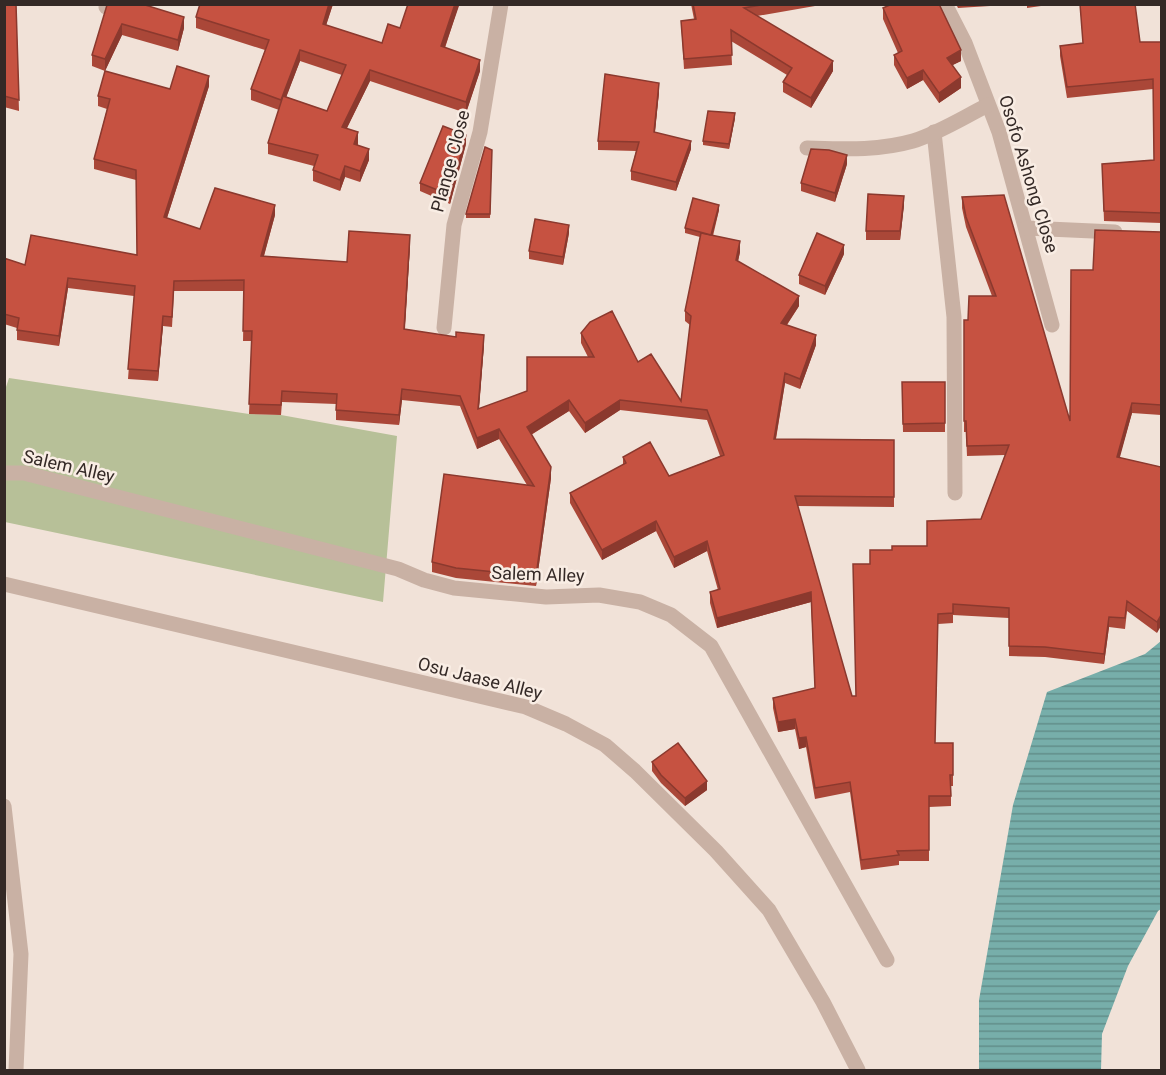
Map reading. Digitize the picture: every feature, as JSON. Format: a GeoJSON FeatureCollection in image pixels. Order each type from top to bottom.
{"type":"FeatureCollection","features":[{"type":"Feature","properties":{"kind":"street","name":"Plange Close"},"geometry":{"type":"LineString","coordinates":[[444,328],[454,225],[480,132],[501,4]]}},
{"type":"Feature","properties":{"kind":"street","name":"Osofo Ashong Close"},"geometry":{"type":"LineString","coordinates":[[945,4],[965,43],[999,132],[1052,325]]}},
{"type":"Feature","properties":{"kind":"street"},"geometry":{"type":"LineString","coordinates":[[807,148],[863,149],[894,145],[934,132],[988,105]]}},
{"type":"Feature","properties":{"kind":"street"},"geometry":{"type":"LineString","coordinates":[[934,132],[954,317],[955,494]]}},
{"type":"Feature","properties":{"kind":"street"},"geometry":{"type":"LineString","coordinates":[[1026,228],[1130,233]]}},
{"type":"Feature","properties":{"kind":"street","name":"Salem Alley"},"geometry":{"type":"LineString","coordinates":[[4,473],[24,473],[46,478],[398,569],[424,580],[454,588],[546,597],[599,595],[640,602],[671,615],[711,646],[887,960]]}},
{"type":"Feature","properties":{"kind":"street","name":"Osu Jaase Alley"},"geometry":{"type":"LineString","coordinates":[[4,584],[526,707],[566,724],[605,745],[635,771],[716,851],[769,910],[823,1002],[858,1071]]}},
{"type":"Feature","properties":{"kind":"street"},"geometry":{"type":"LineString","coordinates":[[4,806],[21,954],[16,1071]]}},
{"type":"Feature","properties":{"kind":"green space"},"geometry":{"type":"Polygon","coordinates":[[[9,378],[249,414],[281,415],[397,436],[383,602],[5,522],[4,393],[9,378]]]}},
{"type":"Feature","properties":{"kind":"water"},"geometry":{"type":"Polygon","coordinates":[[[1161,641],[1161,909],[1128,966],[1102,1034],[1101,1070],[979,1070],[979,1000],[1013,805],[1047,692],[1145,654],[1161,641]]]}},
{"type":"Feature","properties":{"kind":"building"},"geometry":{"type":"Polygon","coordinates":[[[4,4],[16,4],[19,100],[4,96],[4,4]]]}},
{"type":"Feature","properties":{"kind":"building"},"geometry":{"type":"Polygon","coordinates":[[[109,4],[142,4],[184,17],[178,40],[122,24],[105,59],[92,55],[109,4]]]}},
{"type":"Feature","properties":{"kind":"building"},"geometry":{"type":"Polygon","coordinates":[[[200,4],[329,4],[323,24],[382,43],[388,24],[400,28],[408,4],[455,4],[441,46],[480,60],[466,102],[370,70],[342,127],[358,132],[354,144],[369,149],[360,171],[345,166],[340,180],[313,170],[318,155],[268,143],[283,96],[327,111],[346,65],[300,50],[281,100],[251,89],[269,40],[196,17],[200,4]]]}},
{"type":"Feature","properties":{"kind":"building"},"geometry":{"type":"Polygon","coordinates":[[[693,4],[766,4],[744,8],[833,61],[811,98],[783,82],[792,68],[731,30],[732,55],[684,59],[681,21],[696,19],[693,4]]]}},
{"type":"Feature","properties":{"kind":"building"},"geometry":{"type":"Polygon","coordinates":[[[892,4],[939,4],[961,50],[947,58],[961,77],[939,93],[923,70],[907,78],[894,55],[902,51],[883,8],[892,4]]]}},
{"type":"Feature","properties":{"kind":"building"},"geometry":{"type":"Polygon","coordinates":[[[1080,4],[1135,4],[1140,42],[1161,42],[1161,213],[1104,211],[1102,164],[1154,160],[1153,79],[1067,87],[1060,46],[1083,43],[1080,4]]]}},
{"type":"Feature","properties":{"kind":"building"},"geometry":{"type":"Polygon","coordinates":[[[177,66],[209,76],[164,217],[200,229],[215,188],[275,205],[261,256],[347,262],[349,231],[410,235],[404,329],[456,337],[456,332],[484,335],[478,409],[527,391],[527,357],[594,357],[581,333],[590,322],[612,311],[638,362],[651,354],[681,401],[691,316],[685,311],[701,233],[740,241],[736,260],[799,296],[781,323],[816,335],[800,379],[785,373],[774,439],[894,440],[894,497],[795,496],[852,696],[856,696],[853,564],[870,564],[870,550],[892,550],[892,546],[927,546],[927,521],[981,519],[1009,445],[967,446],[966,421],[964,421],[964,320],[968,320],[969,296],[996,296],[966,217],[962,197],[1004,195],[1070,421],[1071,270],[1093,270],[1095,230],[1161,232],[1161,405],[1132,403],[1117,457],[1161,467],[1161,615],[1157,622],[1127,601],[1125,618],[1109,617],[1104,654],[1045,647],[1009,646],[1009,608],[953,604],[953,613],[938,614],[935,743],[953,743],[951,796],[929,796],[929,850],[897,851],[899,855],[861,860],[850,782],[815,788],[806,737],[799,738],[795,719],[778,722],[773,698],[815,688],[811,592],[717,618],[710,592],[720,589],[707,541],[674,557],[656,521],[602,550],[570,493],[626,463],[623,457],[650,442],[669,476],[724,455],[707,410],[620,400],[585,423],[569,400],[527,427],[551,467],[536,576],[456,568],[432,562],[444,474],[534,486],[499,429],[477,438],[460,396],[402,389],[399,415],[336,410],[337,394],[282,391],[281,405],[249,404],[252,331],[243,331],[244,280],[174,281],[172,317],[163,316],[158,371],[128,369],[135,286],[68,278],[59,336],[17,330],[19,318],[4,314],[4,258],[25,265],[31,235],[137,255],[136,170],[94,159],[110,99],[98,96],[105,71],[170,89],[177,66]]]}},
{"type":"Feature","properties":{"kind":"building"},"geometry":{"type":"Polygon","coordinates":[[[605,74],[659,83],[654,132],[691,141],[676,182],[631,171],[639,142],[598,141],[605,74]]]}},
{"type":"Feature","properties":{"kind":"building"},"geometry":{"type":"Polygon","coordinates":[[[708,111],[735,113],[729,144],[703,141],[708,111]]]}},
{"type":"Feature","properties":{"kind":"building"},"geometry":{"type":"Polygon","coordinates":[[[443,126],[466,135],[450,195],[420,183],[443,126]]]}},
{"type":"Feature","properties":{"kind":"building"},"geometry":{"type":"Polygon","coordinates":[[[485,147],[492,150],[490,214],[466,214],[485,147]]]}},
{"type":"Feature","properties":{"kind":"building"},"geometry":{"type":"Polygon","coordinates":[[[811,149],[829,150],[847,155],[835,193],[801,183],[811,149]]]}},
{"type":"Feature","properties":{"kind":"building"},"geometry":{"type":"Polygon","coordinates":[[[868,194],[904,196],[900,231],[866,231],[868,194]]]}},
{"type":"Feature","properties":{"kind":"building"},"geometry":{"type":"Polygon","coordinates":[[[693,198],[719,205],[711,235],[685,228],[693,198]]]}},
{"type":"Feature","properties":{"kind":"building"},"geometry":{"type":"Polygon","coordinates":[[[535,219],[569,225],[563,257],[529,251],[535,219]]]}},
{"type":"Feature","properties":{"kind":"building"},"geometry":{"type":"Polygon","coordinates":[[[817,233],[844,245],[825,286],[799,275],[817,233]]]}},
{"type":"Feature","properties":{"kind":"building"},"geometry":{"type":"Polygon","coordinates":[[[902,382],[945,382],[945,423],[903,424],[902,382]]]}},
{"type":"Feature","properties":{"kind":"building"},"geometry":{"type":"Polygon","coordinates":[[[678,743],[707,781],[685,798],[661,775],[652,762],[678,743]]]}}]}
